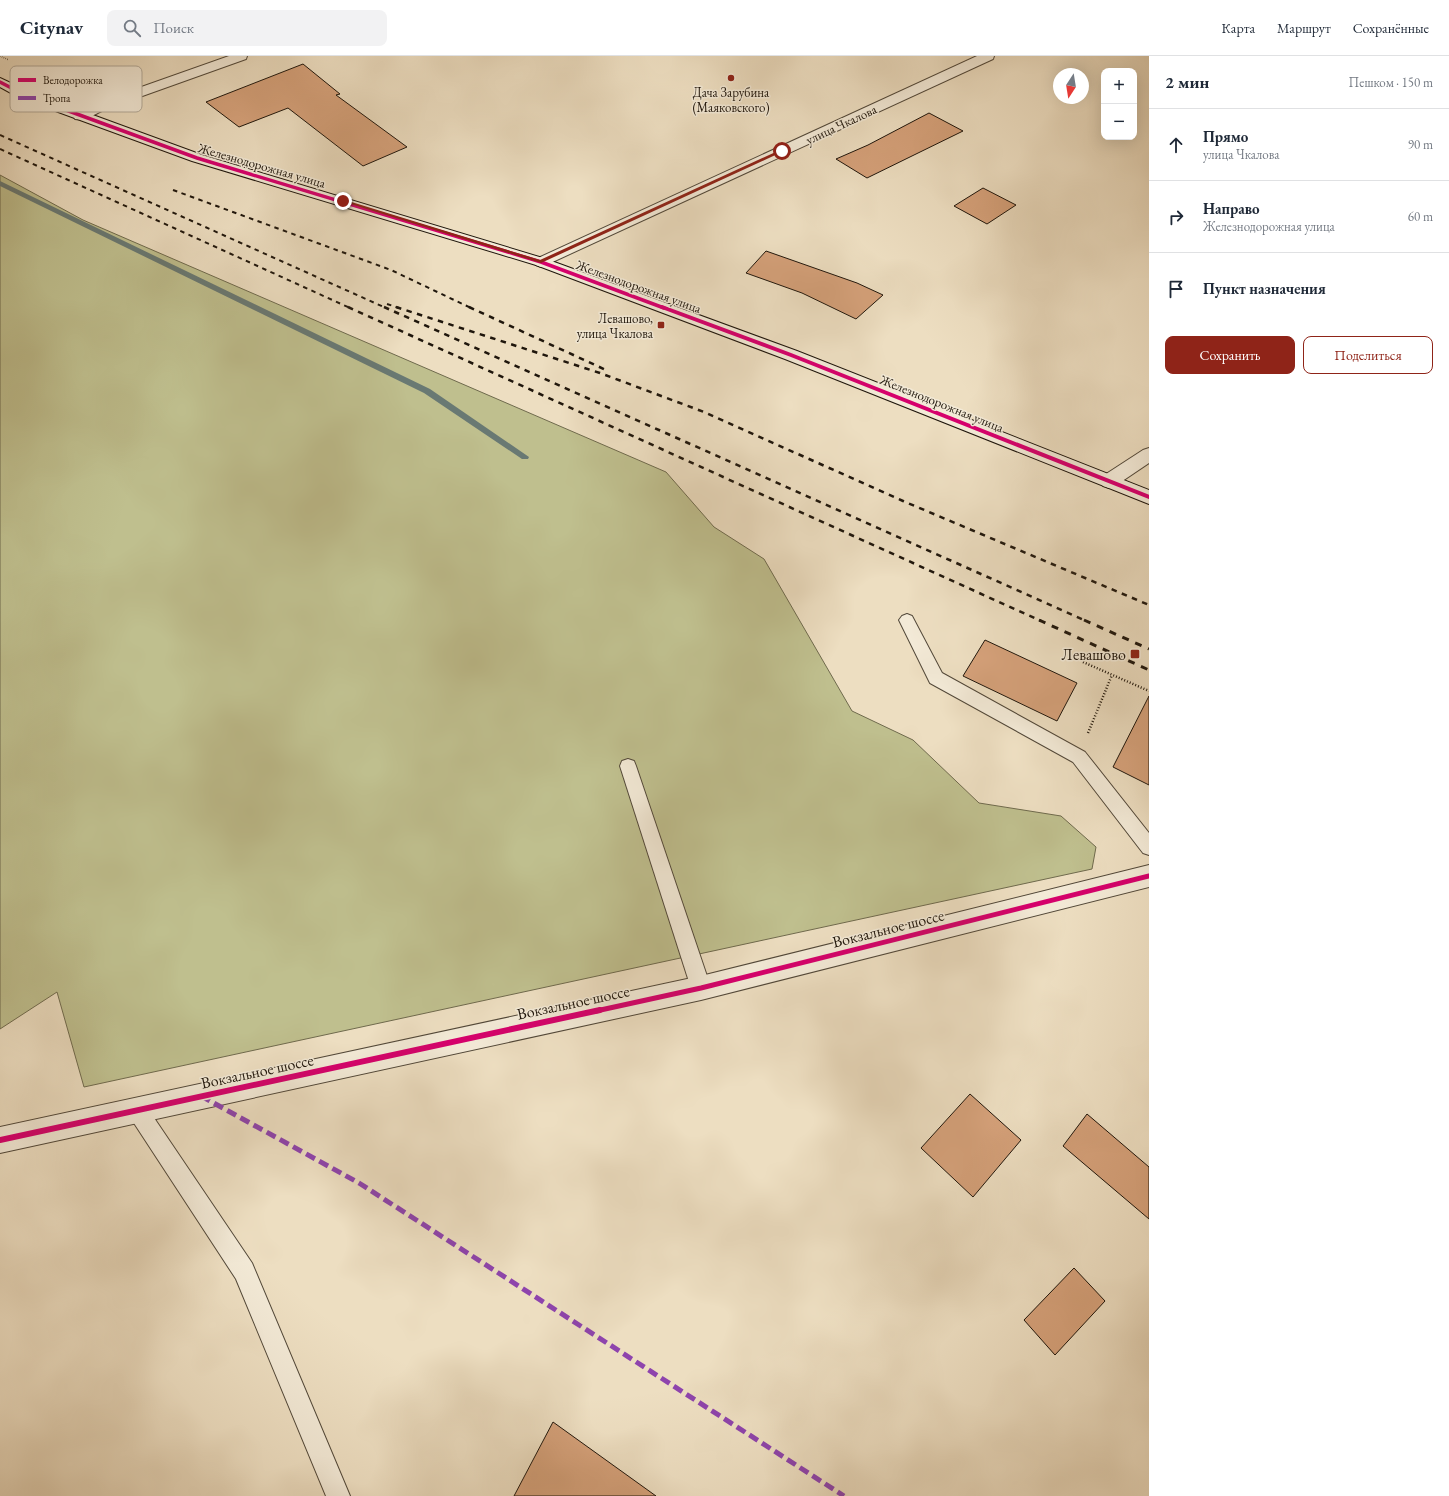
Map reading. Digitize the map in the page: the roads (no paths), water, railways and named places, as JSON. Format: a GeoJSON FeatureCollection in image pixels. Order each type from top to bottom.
{"type":"FeatureCollection","features":[{"type":"Feature","properties":{"kind":"street"},"geometry":{"type":"LineString","coordinates":[[142,91],[241,56]]}},
{"type":"Feature","properties":{"kind":"street","name":"улица Чкалова"},"geometry":{"type":"LineString","coordinates":[[541,262],[988,56]]}},
{"type":"Feature","properties":{"kind":"street","name":"Железнодорожная улица"},"geometry":{"type":"LineString","coordinates":[[0,82],[10,87]]}},
{"type":"Feature","properties":{"kind":"street","name":"Железнодорожная улица"},"geometry":{"type":"LineString","coordinates":[[70,112],[197,158],[541,262],[784,352],[1149,497]]}},
{"type":"Feature","properties":{"kind":"street"},"geometry":{"type":"LineString","coordinates":[[80,116],[88,112]]}},
{"type":"Feature","properties":{"kind":"street"},"geometry":{"type":"LineString","coordinates":[[1109,481],[1149,454]]}},
{"type":"Feature","properties":{"kind":"street","name":"Вокзальное шоссе"},"geometry":{"type":"LineString","coordinates":[[0,1140],[701,988],[1149,876]]}},
{"type":"Feature","properties":{"kind":"lane"},"geometry":{"type":"LineString","coordinates":[[907,620],[936,678],[1078,757],[1149,847]]}},
{"type":"Feature","properties":{"kind":"lane"},"geometry":{"type":"LineString","coordinates":[[628,766],[701,988]]}},
{"type":"Feature","properties":{"kind":"lane"},"geometry":{"type":"LineString","coordinates":[[137,1110],[244,1271],[338,1496]]}},
{"type":"Feature","properties":{"kind":"waterway"},"geometry":{"type":"LineString","coordinates":[[0,183],[427,391],[525,457]]}},
{"type":"Feature","properties":{"kind":"railway"},"geometry":{"type":"LineString","coordinates":[[0,135],[386,308]]}},
{"type":"Feature","properties":{"kind":"railway"},"geometry":{"type":"LineString","coordinates":[[0,149],[350,308]]}},
{"type":"Feature","properties":{"kind":"railway"},"geometry":{"type":"LineString","coordinates":[[173,190],[391,270],[471,308]]}},
{"type":"Feature","properties":{"kind":"railway"},"geometry":{"type":"LineString","coordinates":[[387,304],[396,307]]}},
{"type":"Feature","properties":{"kind":"railway"},"geometry":{"type":"LineString","coordinates":[[348,307],[1041,621]]}},
{"type":"Feature","properties":{"kind":"railway"},"geometry":{"type":"LineString","coordinates":[[384,307],[1086,621]]}},
{"type":"Feature","properties":{"kind":"railway"},"geometry":{"type":"LineString","coordinates":[[396,307],[600,373],[704,412],[903,501],[1149,605]]}},
{"type":"Feature","properties":{"kind":"railway"},"geometry":{"type":"LineString","coordinates":[[469,307],[606,370]]}},
{"type":"Feature","properties":{"kind":"railway"},"geometry":{"type":"LineString","coordinates":[[1039,620],[1149,670]]}},
{"type":"Feature","properties":{"kind":"railway"},"geometry":{"type":"LineString","coordinates":[[1084,620],[1149,649]]}},
{"type":"Feature","properties":{"kind":"place","name":"Дача Зарубина (Маяковского)"},"geometry":{"type":"Point","coordinates":[731,78]}},
{"type":"Feature","properties":{"kind":"place","name":"Левашово, улица Чкалова"},"geometry":{"type":"Point","coordinates":[661,325]}},
{"type":"Feature","properties":{"kind":"place","name":"Левашово"},"geometry":{"type":"Point","coordinates":[1135,654]}}]}
